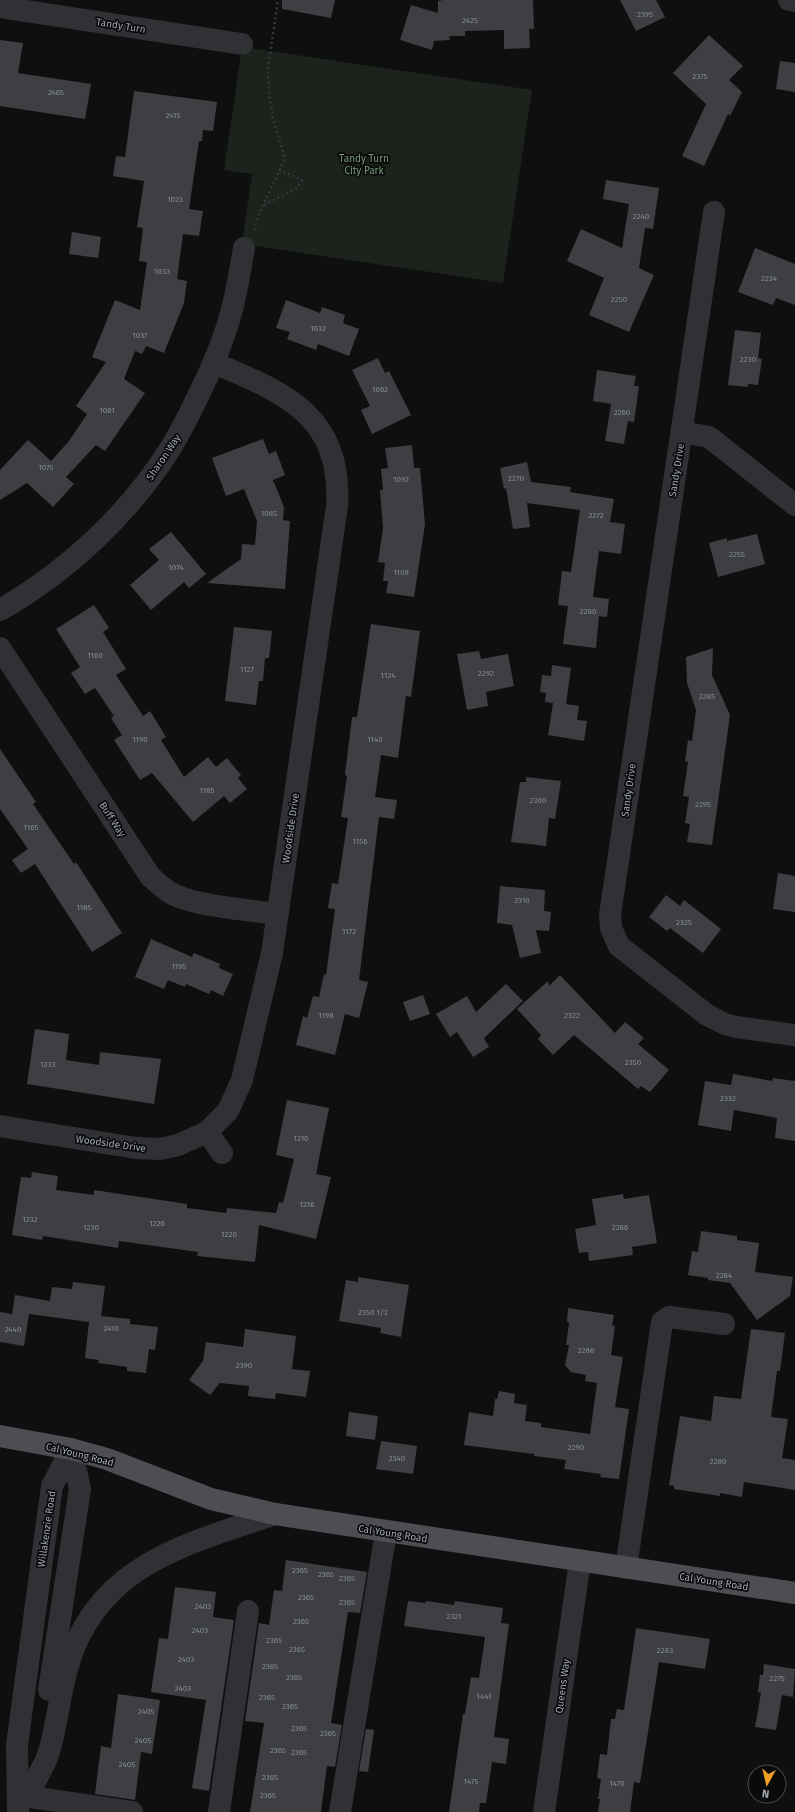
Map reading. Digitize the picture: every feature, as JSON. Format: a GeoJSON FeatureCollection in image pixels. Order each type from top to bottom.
{"type":"FeatureCollection","features":[{"type":"Feature","properties":{"kind":"main road","name":"Cal Young Road"},"geometry":{"type":"LineString","coordinates":[[0,1436],[71,1449],[107,1459],[211,1499],[275,1514],[795,1594]]}},
{"type":"Feature","properties":{"kind":"street"},"geometry":{"type":"LineString","coordinates":[[789,0],[795,1]]}},
{"type":"Feature","properties":{"kind":"street","name":"Tandy Turn"},"geometry":{"type":"LineString","coordinates":[[0,7],[242,44]]}},
{"type":"Feature","properties":{"kind":"street","name":"Sandy Drive"},"geometry":{"type":"LineString","coordinates":[[714,212],[611,904],[611,928],[619,946],[714,1020],[736,1027],[795,1035]]}},
{"type":"Feature","properties":{"kind":"street","name":"Sharon Way"},"geometry":{"type":"LineString","coordinates":[[0,610],[34,589],[79,554],[132,499],[160,465],[182,428],[214,363],[231,314],[244,248]]}},
{"type":"Feature","properties":{"kind":"street","name":"Woodside Drive"},"geometry":{"type":"LineString","coordinates":[[0,1126],[147,1149],[178,1145],[207,1132],[228,1111],[242,1080],[272,953],[337,506],[337,478],[331,450],[322,433],[310,418],[278,392],[214,363]]}},
{"type":"Feature","properties":{"kind":"street","name":"Sandy Drive"},"geometry":{"type":"LineString","coordinates":[[682,432],[709,437],[795,505]]}},
{"type":"Feature","properties":{"kind":"street","name":"Buff Way"},"geometry":{"type":"LineString","coordinates":[[0,648],[150,876],[170,892],[194,901],[278,914]]}},
{"type":"Feature","properties":{"kind":"street"},"geometry":{"type":"LineString","coordinates":[[207,1132],[222,1154]]}},
{"type":"Feature","properties":{"kind":"street"},"geometry":{"type":"LineString","coordinates":[[626,1568],[662,1322],[669,1317],[724,1324]]}},
{"type":"Feature","properties":{"kind":"street"},"geometry":{"type":"LineString","coordinates":[[27,1801],[80,1489],[71,1449]]}},
{"type":"Feature","properties":{"kind":"street","name":"Willakenzie Road"},"geometry":{"type":"LineString","coordinates":[[27,1801],[17,1745],[52,1486],[71,1449]]}},
{"type":"Feature","properties":{"kind":"street"},"geometry":{"type":"LineString","coordinates":[[27,1801],[48,1753],[70,1660],[84,1627],[105,1598],[118,1584],[134,1572],[162,1555],[197,1540],[275,1514]]}},
{"type":"Feature","properties":{"kind":"street"},"geometry":{"type":"LineString","coordinates":[[340,1812],[386,1532]]}},
{"type":"Feature","properties":{"kind":"street","name":"Queens Way"},"geometry":{"type":"LineString","coordinates":[[544,1812],[580,1561]]}},
{"type":"Feature","properties":{"kind":"street"},"geometry":{"type":"LineString","coordinates":[[219,1812],[248,1611]]}},
{"type":"Feature","properties":{"kind":"street"},"geometry":{"type":"LineString","coordinates":[[27,1801],[132,1812]]}},
{"type":"Feature","properties":{"kind":"path"},"geometry":{"type":"LineString","coordinates":[[244,248],[251,249],[256,221],[285,157],[273,120],[269,91],[268,68],[278,0]]}},
{"type":"Feature","properties":{"kind":"path"},"geometry":{"type":"LineString","coordinates":[[263,205],[297,188],[302,180],[280,170]]}},
{"type":"Feature","properties":{"kind":"green space","name":"Tandy Turn City Park"},"geometry":{"type":"Polygon","coordinates":[[[242,47],[532,90],[503,283],[242,244],[252,174],[224,170],[242,47]]]}},
{"type":"Feature","properties":{"kind":"building"},"geometry":{"type":"Polygon","coordinates":[[[282,0],[335,0],[331,18],[282,9],[282,0]]]}},
{"type":"Feature","properties":{"kind":"building"},"geometry":{"type":"Polygon","coordinates":[[[533,0],[534,29],[529,29],[530,48],[504,49],[504,30],[465,31],[465,36],[449,36],[450,40],[434,41],[432,50],[400,40],[411,5],[438,13],[438,1],[533,0]]]}},
{"type":"Feature","properties":{"kind":"building"},"geometry":{"type":"Polygon","coordinates":[[[620,0],[656,0],[665,17],[636,31],[620,0]]]}},
{"type":"Feature","properties":{"kind":"building"},"geometry":{"type":"Polygon","coordinates":[[[709,35],[743,66],[729,80],[742,92],[730,116],[728,114],[704,166],[682,156],[706,104],[673,73],[709,35]]]}},
{"type":"Feature","properties":{"kind":"building"},"geometry":{"type":"Polygon","coordinates":[[[0,40],[23,43],[18,73],[91,84],[85,119],[0,106],[0,40]]]}},
{"type":"Feature","properties":{"kind":"building"},"geometry":{"type":"Polygon","coordinates":[[[780,61],[795,63],[795,92],[776,89],[780,61]]]}},
{"type":"Feature","properties":{"kind":"building"},"geometry":{"type":"Polygon","coordinates":[[[134,91],[217,102],[213,131],[203,130],[202,141],[199,141],[189,209],[203,211],[199,236],[183,234],[177,279],[187,281],[184,303],[164,353],[146,346],[142,354],[135,351],[124,379],[145,393],[105,451],[96,445],[66,477],[74,484],[53,507],[27,483],[0,500],[0,470],[28,440],[51,461],[69,441],[87,414],[76,406],[106,362],[92,357],[115,300],[140,310],[147,262],[139,261],[143,228],[137,227],[144,181],[113,176],[116,156],[125,157],[134,91]]]}},
{"type":"Feature","properties":{"kind":"building"},"geometry":{"type":"Polygon","coordinates":[[[606,180],[659,188],[653,229],[645,228],[639,268],[654,275],[629,332],[589,315],[604,278],[567,261],[581,229],[622,248],[629,204],[603,199],[606,180]]]}},
{"type":"Feature","properties":{"kind":"building"},"geometry":{"type":"Polygon","coordinates":[[[72,232],[101,237],[98,258],[69,254],[72,232]]]}},
{"type":"Feature","properties":{"kind":"building"},"geometry":{"type":"Polygon","coordinates":[[[755,248],[795,264],[795,305],[776,298],[773,305],[738,292],[755,248]]]}},
{"type":"Feature","properties":{"kind":"building"},"geometry":{"type":"Polygon","coordinates":[[[286,300],[320,313],[322,307],[345,315],[343,323],[359,329],[349,356],[318,344],[316,350],[287,339],[290,332],[276,328],[286,300]]]}},
{"type":"Feature","properties":{"kind":"building"},"geometry":{"type":"Polygon","coordinates":[[[735,330],[761,333],[758,358],[762,359],[758,385],[748,384],[748,387],[728,385],[735,330]]]}},
{"type":"Feature","properties":{"kind":"building"},"geometry":{"type":"Polygon","coordinates":[[[378,358],[385,373],[389,371],[411,415],[372,434],[361,410],[370,406],[352,370],[378,358]]]}},
{"type":"Feature","properties":{"kind":"building"},"geometry":{"type":"Polygon","coordinates":[[[597,370],[636,376],[634,386],[639,386],[634,422],[628,421],[624,444],[605,441],[611,404],[593,401],[597,370]]]}},
{"type":"Feature","properties":{"kind":"building"},"geometry":{"type":"Polygon","coordinates":[[[263,439],[269,454],[276,451],[285,475],[273,480],[273,482],[284,507],[283,520],[290,521],[285,589],[207,583],[241,559],[242,544],[255,545],[257,521],[244,489],[226,496],[212,458],[263,439]]]}},
{"type":"Feature","properties":{"kind":"building"},"geometry":{"type":"Polygon","coordinates":[[[412,445],[414,468],[420,468],[425,524],[414,597],[386,593],[388,581],[383,581],[385,563],[378,562],[383,528],[380,490],[383,490],[381,469],[388,468],[385,448],[412,445]]]}},
{"type":"Feature","properties":{"kind":"building"},"geometry":{"type":"Polygon","coordinates":[[[527,462],[531,482],[571,487],[570,492],[614,499],[610,522],[625,524],[621,554],[599,551],[593,597],[609,599],[607,617],[599,616],[596,648],[563,644],[568,606],[558,605],[562,571],[571,572],[580,510],[527,503],[530,527],[513,529],[506,488],[504,489],[500,468],[527,462]]]}},
{"type":"Feature","properties":{"kind":"building"},"geometry":{"type":"Polygon","coordinates":[[[171,532],[206,574],[189,588],[184,582],[151,610],[130,585],[159,560],[149,549],[171,532]]]}},
{"type":"Feature","properties":{"kind":"building"},"geometry":{"type":"Polygon","coordinates":[[[757,534],[765,564],[718,577],[709,543],[727,538],[727,541],[757,534]]]}},
{"type":"Feature","properties":{"kind":"building"},"geometry":{"type":"Polygon","coordinates":[[[94,605],[109,628],[103,632],[126,669],[116,675],[143,716],[150,711],[166,737],[161,740],[184,777],[208,757],[216,767],[227,758],[241,775],[238,778],[247,789],[230,803],[224,796],[193,822],[152,773],[140,780],[114,740],[122,735],[111,718],[114,716],[95,688],[85,694],[71,673],[80,667],[56,629],[94,605]]]}},
{"type":"Feature","properties":{"kind":"building"},"geometry":{"type":"Polygon","coordinates":[[[371,624],[420,631],[411,697],[406,696],[398,758],[381,755],[375,797],[397,800],[394,819],[379,817],[359,980],[368,982],[359,1018],[345,1014],[335,1055],[296,1045],[303,1016],[307,1018],[313,996],[319,997],[324,974],[326,975],[335,909],[328,908],[332,883],[338,884],[348,818],[341,817],[347,776],[345,775],[352,717],[357,717],[371,624]]]}},
{"type":"Feature","properties":{"kind":"building"},"geometry":{"type":"Polygon","coordinates":[[[234,627],[272,631],[269,658],[265,658],[263,681],[259,681],[256,705],[225,701],[234,627]]]}},
{"type":"Feature","properties":{"kind":"building"},"geometry":{"type":"Polygon","coordinates":[[[713,648],[712,675],[730,715],[712,845],[687,842],[690,824],[685,823],[689,797],[683,796],[688,762],[685,761],[688,740],[692,741],[696,710],[687,683],[686,657],[713,648]]]}},
{"type":"Feature","properties":{"kind":"building"},"geometry":{"type":"Polygon","coordinates":[[[479,651],[481,659],[508,654],[514,686],[486,692],[488,706],[467,710],[457,654],[479,651]]]}},
{"type":"Feature","properties":{"kind":"building"},"geometry":{"type":"Polygon","coordinates":[[[552,665],[571,668],[566,704],[579,706],[577,720],[587,721],[584,741],[548,735],[553,703],[545,702],[546,693],[540,692],[542,675],[551,676],[552,665]]]}},
{"type":"Feature","properties":{"kind":"building"},"geometry":{"type":"Polygon","coordinates":[[[0,749],[36,802],[33,804],[74,864],[76,862],[122,933],[92,952],[35,864],[21,873],[12,860],[28,849],[0,809],[0,749]]]}},
{"type":"Feature","properties":{"kind":"building"},"geometry":{"type":"Polygon","coordinates":[[[526,777],[561,781],[555,819],[549,818],[546,846],[511,842],[520,782],[526,782],[526,777]]]}},
{"type":"Feature","properties":{"kind":"building"},"geometry":{"type":"Polygon","coordinates":[[[778,873],[795,876],[795,912],[773,909],[778,873]]]}},
{"type":"Feature","properties":{"kind":"building"},"geometry":{"type":"Polygon","coordinates":[[[500,886],[545,890],[544,911],[551,912],[549,931],[536,930],[541,953],[520,958],[512,925],[497,923],[500,886]]]}},
{"type":"Feature","properties":{"kind":"building"},"geometry":{"type":"Polygon","coordinates":[[[666,895],[680,906],[684,900],[721,929],[703,953],[670,928],[667,931],[649,917],[666,895]]]}},
{"type":"Feature","properties":{"kind":"building"},"geometry":{"type":"Polygon","coordinates":[[[151,939],[192,957],[194,953],[220,964],[219,968],[233,974],[223,996],[211,990],[209,994],[186,984],[185,987],[168,980],[164,989],[135,977],[151,939]]]}},
{"type":"Feature","properties":{"kind":"building"},"geometry":{"type":"Polygon","coordinates":[[[560,975],[615,1033],[625,1022],[644,1038],[638,1044],[669,1070],[650,1092],[641,1086],[638,1089],[574,1035],[553,1055],[538,1039],[541,1035],[517,1009],[548,981],[549,986],[560,975]]]}},
{"type":"Feature","properties":{"kind":"building"},"geometry":{"type":"Polygon","coordinates":[[[506,984],[523,1001],[484,1038],[489,1047],[473,1057],[457,1032],[450,1037],[436,1014],[467,996],[476,1012],[506,984]]]}},
{"type":"Feature","properties":{"kind":"building"},"geometry":{"type":"Polygon","coordinates":[[[423,995],[430,1014],[410,1021],[403,1002],[423,995]]]}},
{"type":"Feature","properties":{"kind":"building"},"geometry":{"type":"Polygon","coordinates":[[[35,1029],[69,1034],[66,1060],[99,1065],[100,1052],[161,1059],[154,1104],[27,1084],[35,1029]]]}},
{"type":"Feature","properties":{"kind":"building"},"geometry":{"type":"Polygon","coordinates":[[[733,1074],[772,1081],[773,1078],[795,1081],[795,1141],[775,1138],[777,1118],[734,1110],[731,1131],[698,1125],[705,1081],[731,1085],[733,1074]]]}},
{"type":"Feature","properties":{"kind":"building"},"geometry":{"type":"Polygon","coordinates":[[[287,1100],[329,1108],[316,1174],[331,1177],[316,1239],[259,1225],[255,1262],[197,1256],[198,1252],[119,1241],[118,1248],[43,1236],[42,1240],[12,1235],[21,1177],[31,1178],[32,1172],[58,1176],[56,1190],[94,1195],[94,1190],[187,1204],[187,1208],[226,1213],[227,1208],[276,1213],[279,1202],[283,1203],[294,1159],[276,1155],[287,1100]]]}},
{"type":"Feature","properties":{"kind":"building"},"geometry":{"type":"Polygon","coordinates":[[[623,1194],[624,1199],[649,1195],[657,1243],[632,1247],[633,1255],[589,1261],[588,1252],[579,1253],[575,1229],[596,1225],[592,1199],[623,1194]]]}},
{"type":"Feature","properties":{"kind":"building"},"geometry":{"type":"Polygon","coordinates":[[[701,1231],[737,1236],[737,1240],[759,1243],[755,1272],[793,1277],[790,1296],[757,1320],[730,1283],[688,1275],[692,1251],[698,1252],[701,1231]]]}},
{"type":"Feature","properties":{"kind":"building"},"geometry":{"type":"Polygon","coordinates":[[[358,1277],[409,1285],[401,1337],[380,1333],[381,1328],[339,1321],[346,1280],[358,1282],[358,1277]]]}},
{"type":"Feature","properties":{"kind":"building"},"geometry":{"type":"Polygon","coordinates":[[[73,1282],[105,1286],[101,1316],[130,1319],[130,1324],[158,1327],[155,1350],[149,1349],[146,1373],[127,1371],[127,1367],[98,1363],[99,1360],[85,1358],[89,1322],[29,1314],[24,1346],[0,1342],[0,1312],[12,1314],[15,1295],[50,1301],[52,1287],[72,1289],[73,1282]]]}},
{"type":"Feature","properties":{"kind":"building"},"geometry":{"type":"Polygon","coordinates":[[[568,1308],[614,1315],[612,1325],[615,1326],[611,1355],[623,1357],[615,1407],[629,1409],[619,1479],[600,1477],[601,1474],[564,1469],[566,1460],[534,1456],[534,1454],[464,1445],[469,1412],[493,1416],[495,1399],[497,1399],[499,1391],[515,1394],[514,1403],[527,1405],[525,1421],[541,1423],[541,1427],[590,1434],[597,1383],[585,1381],[586,1375],[571,1372],[565,1365],[569,1345],[566,1345],[569,1323],[567,1321],[568,1308]]]}},
{"type":"Feature","properties":{"kind":"building"},"geometry":{"type":"Polygon","coordinates":[[[245,1329],[296,1336],[292,1369],[310,1371],[306,1397],[276,1393],[275,1399],[248,1396],[249,1386],[220,1383],[210,1395],[189,1380],[203,1361],[206,1342],[243,1347],[245,1329]]]}},
{"type":"Feature","properties":{"kind":"building"},"geometry":{"type":"Polygon","coordinates":[[[751,1329],[785,1333],[780,1371],[777,1371],[771,1417],[788,1419],[782,1458],[795,1460],[795,1490],[744,1482],[742,1497],[720,1493],[720,1496],[674,1489],[674,1486],[669,1485],[680,1416],[711,1421],[714,1396],[741,1399],[751,1329]]]}},
{"type":"Feature","properties":{"kind":"building"},"geometry":{"type":"Polygon","coordinates":[[[349,1412],[378,1416],[375,1440],[346,1436],[349,1412]]]}},
{"type":"Feature","properties":{"kind":"building"},"geometry":{"type":"Polygon","coordinates":[[[381,1441],[417,1446],[413,1474],[376,1469],[381,1441]]]}},
{"type":"Feature","properties":{"kind":"building"},"geometry":{"type":"Polygon","coordinates":[[[286,1560],[367,1572],[360,1613],[348,1612],[331,1723],[342,1725],[335,1767],[327,1766],[321,1812],[250,1812],[264,1723],[245,1721],[259,1623],[269,1625],[274,1590],[282,1591],[286,1560]]]}},
{"type":"Feature","properties":{"kind":"building"},"geometry":{"type":"Polygon","coordinates":[[[175,1587],[216,1592],[213,1617],[234,1620],[209,1791],[192,1788],[206,1700],[151,1692],[159,1638],[168,1639],[175,1587]]]}},
{"type":"Feature","properties":{"kind":"building"},"geometry":{"type":"Polygon","coordinates":[[[408,1601],[425,1603],[426,1601],[454,1605],[455,1601],[503,1608],[501,1623],[509,1624],[494,1737],[509,1739],[506,1764],[492,1762],[486,1803],[480,1803],[479,1812],[449,1812],[463,1714],[465,1714],[471,1677],[479,1678],[485,1637],[404,1626],[408,1601]]]}},
{"type":"Feature","properties":{"kind":"building"},"geometry":{"type":"Polygon","coordinates":[[[636,1628],[710,1639],[705,1669],[659,1662],[640,1783],[634,1782],[630,1812],[598,1812],[601,1779],[597,1778],[600,1754],[607,1755],[611,1719],[615,1719],[617,1709],[624,1710],[636,1628]]]}},
{"type":"Feature","properties":{"kind":"building"},"geometry":{"type":"Polygon","coordinates":[[[764,1664],[795,1669],[793,1697],[782,1695],[776,1730],[755,1727],[761,1693],[758,1692],[760,1675],[763,1675],[764,1664]]]}},
{"type":"Feature","properties":{"kind":"building"},"geometry":{"type":"Polygon","coordinates":[[[118,1694],[160,1700],[152,1754],[141,1752],[135,1800],[95,1794],[101,1746],[111,1748],[118,1694]]]}},
{"type":"Feature","properties":{"kind":"building"},"geometry":{"type":"Polygon","coordinates":[[[366,1729],[374,1730],[368,1772],[359,1771],[366,1729]]]}}]}
